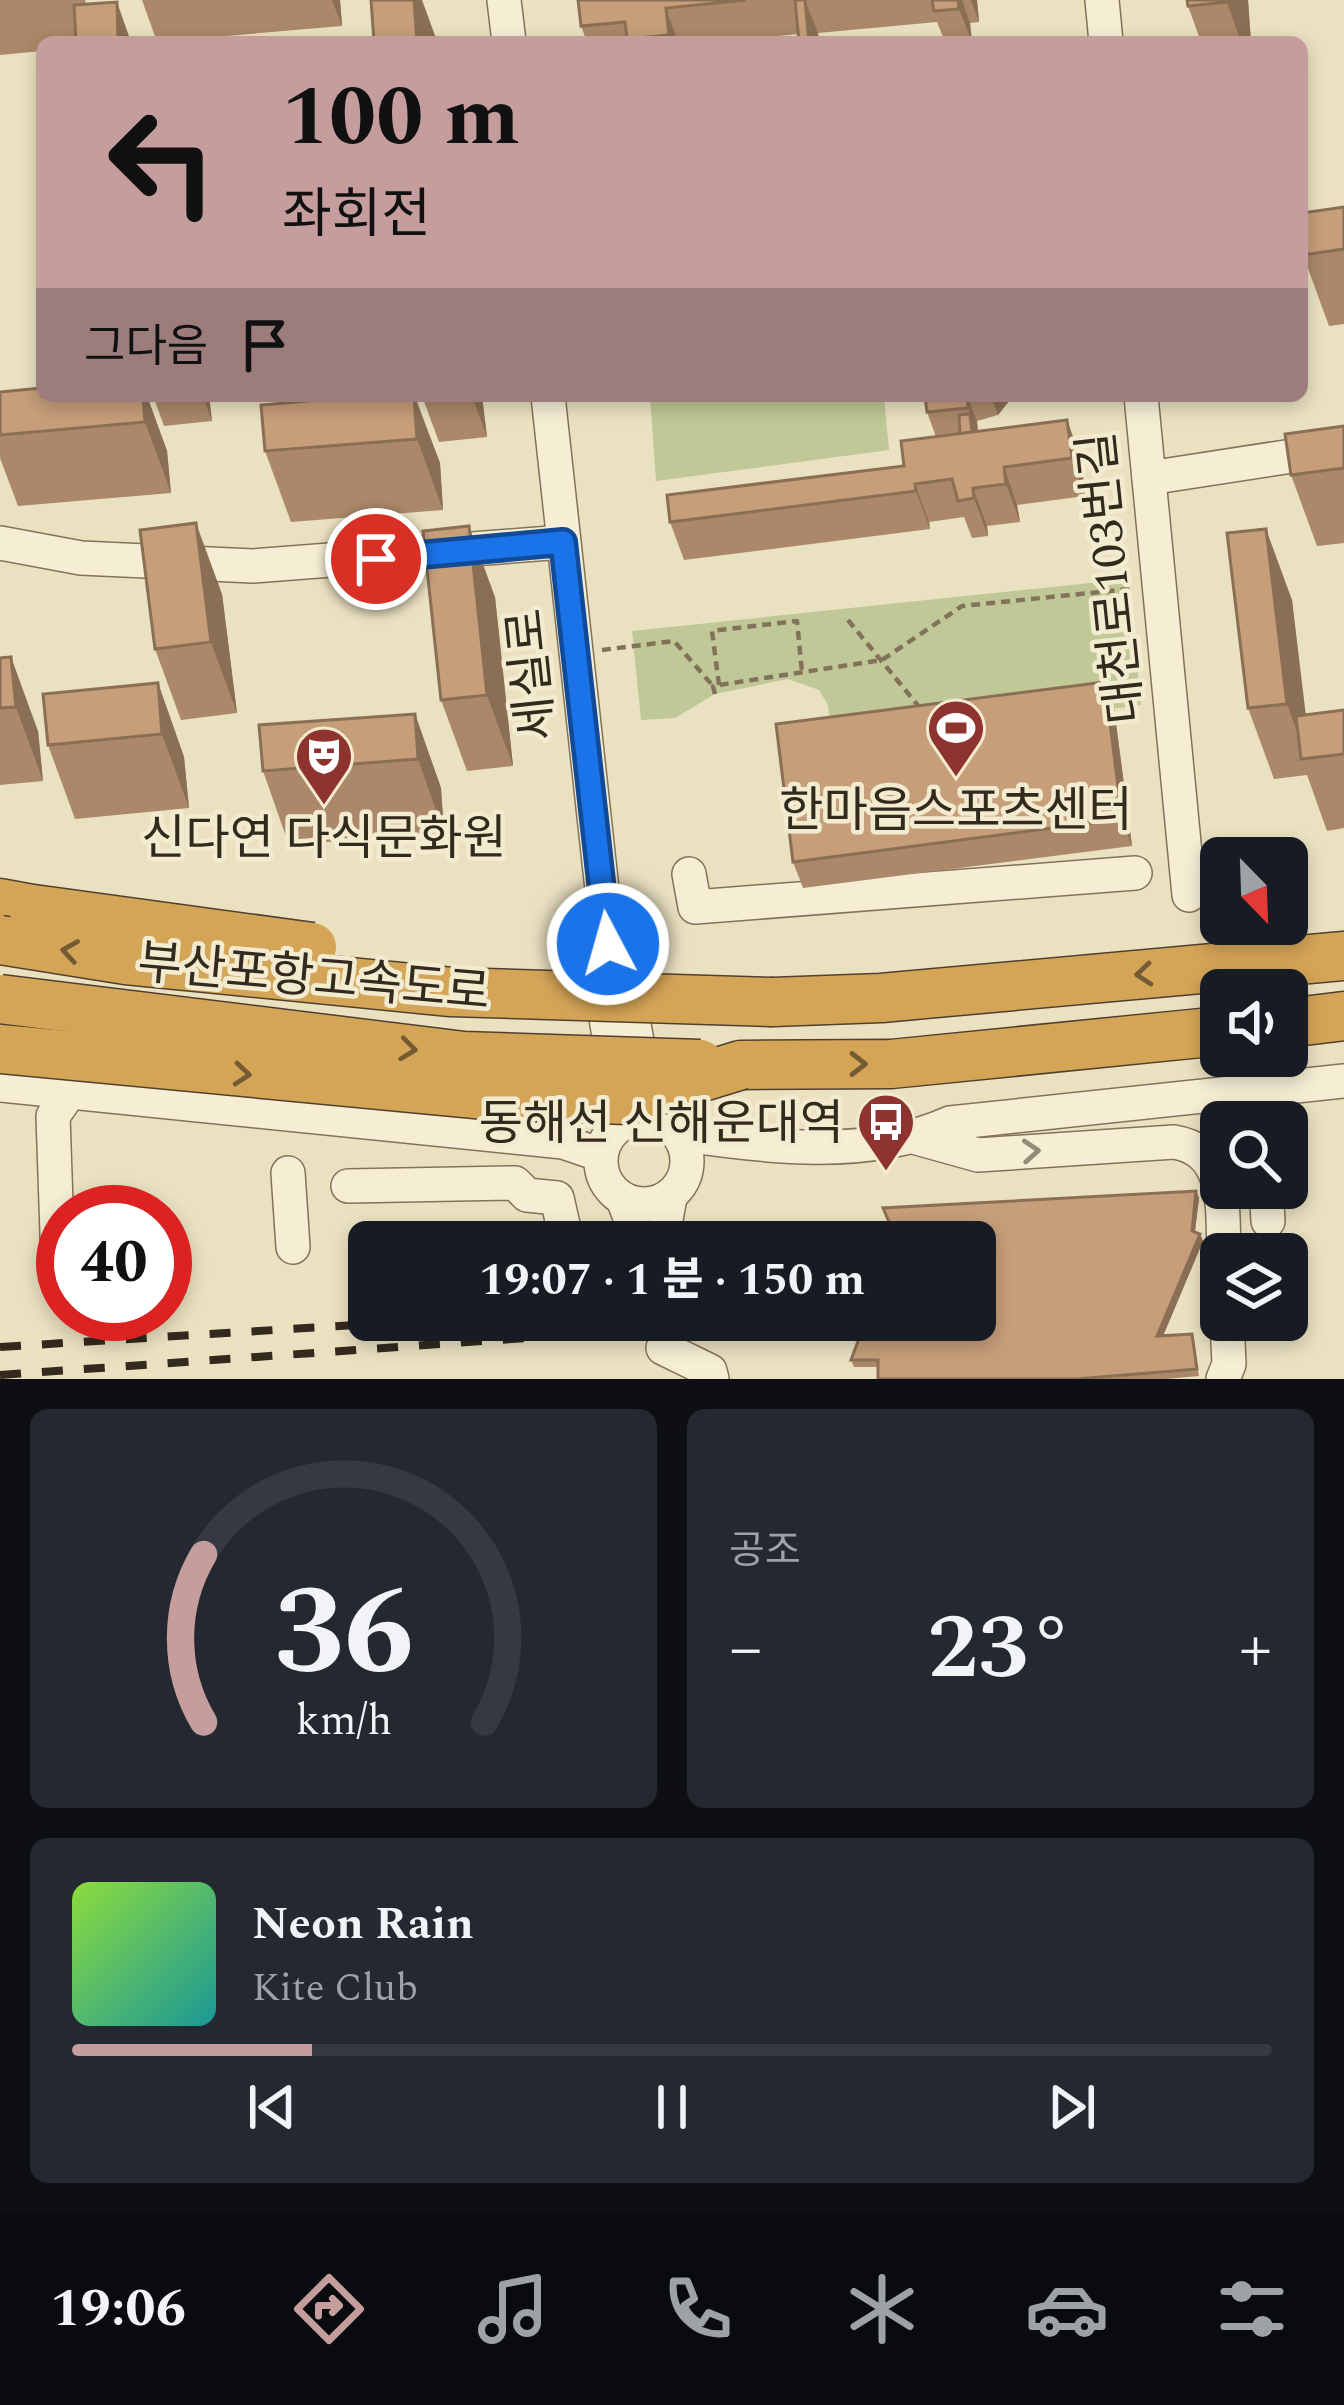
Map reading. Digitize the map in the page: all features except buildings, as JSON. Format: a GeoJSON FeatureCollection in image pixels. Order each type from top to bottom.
{"type":"FeatureCollection","features":[{"type":"Feature","properties":{"kind":"highway","name":"부산포항고속도로"},"geometry":{"type":"LineString","coordinates":[[11,917],[126,960],[451,992],[773,1002],[881,998],[1344,956]]}},
{"type":"Feature","properties":{"kind":"highway","name":"부산포항고속도로"},"geometry":{"type":"LineString","coordinates":[[0,999],[464,1056],[741,1065]]}},
{"type":"Feature","properties":{"kind":"highway"},"geometry":{"type":"LineString","coordinates":[[1308,1020],[1344,1016]]}},
{"type":"Feature","properties":{"kind":"highway"},"geometry":{"type":"LineString","coordinates":[[0,1049],[486,1096],[627,1100],[741,1065],[891,1064],[1200,1033]]}},
{"type":"Feature","properties":{"kind":"street"},"geometry":{"type":"LineString","coordinates":[[504,0],[508,36]]}},
{"type":"Feature","properties":{"kind":"street"},"geometry":{"type":"LineString","coordinates":[[1102,0],[1105,36]]}},
{"type":"Feature","properties":{"kind":"street","name":"세실로"},"geometry":{"type":"LineString","coordinates":[[549,402],[608,944],[622,958],[651,1125],[687,1156],[668,1221]]}},
{"type":"Feature","properties":{"kind":"street","name":"대천로103번길"},"geometry":{"type":"LineString","coordinates":[[1142,402],[1189,895]]}},
{"type":"Feature","properties":{"kind":"street"},"geometry":{"type":"LineString","coordinates":[[1149,478],[1344,448]]}},
{"type":"Feature","properties":{"kind":"street"},"geometry":{"type":"LineString","coordinates":[[0,543],[81,558],[253,566],[563,542]]}},
{"type":"Feature","properties":{"kind":"street"},"geometry":{"type":"LineString","coordinates":[[689,874],[695,907],[1135,873]]}},
{"type":"Feature","properties":{"kind":"street"},"geometry":{"type":"LineString","coordinates":[[917,1138],[950,1123],[1344,1081]]}},
{"type":"Feature","properties":{"kind":"street"},"geometry":{"type":"LineString","coordinates":[[0,1085],[563,1142],[601,1155],[651,1125],[772,1148],[917,1138],[978,1155],[1174,1142],[1194,1145],[1211,1162],[1221,1187],[1223,1233]]}},
{"type":"Feature","properties":{"kind":"street"},"geometry":{"type":"LineString","coordinates":[[64,1185],[53,1116],[71,1090]]}},
{"type":"Feature","properties":{"kind":"street"},"geometry":{"type":"LineString","coordinates":[[623,1199],[647,1205],[772,1148]]}},
{"type":"Feature","properties":{"kind":"street"},"geometry":{"type":"LineString","coordinates":[[601,1155],[605,1180],[623,1199],[631,1221]]}},
{"type":"Feature","properties":{"kind":"street"},"geometry":{"type":"LineString","coordinates":[[288,1173],[293,1247]]}},
{"type":"Feature","properties":{"kind":"street"},"geometry":{"type":"LineString","coordinates":[[348,1186],[515,1184],[527,1195],[557,1198],[563,1221]]}},
{"type":"Feature","properties":{"kind":"street"},"geometry":{"type":"LineString","coordinates":[[1223,1379],[1229,1364],[1228,1341]]}},
{"type":"Feature","properties":{"kind":"street"},"geometry":{"type":"LineString","coordinates":[[663,1349],[710,1371],[712,1379]]}},
{"type":"Feature","properties":{"kind":"path"},"geometry":{"type":"LineString","coordinates":[[716,688],[882,660],[962,606],[1159,586]]}},
{"type":"Feature","properties":{"kind":"path"},"geometry":{"type":"LineString","coordinates":[[848,620],[924,714]]}},
{"type":"Feature","properties":{"kind":"path"},"geometry":{"type":"LineString","coordinates":[[716,688],[712,631],[797,621],[802,671]]}},
{"type":"Feature","properties":{"kind":"path"},"geometry":{"type":"LineString","coordinates":[[576,653],[674,641],[716,688]]}},
{"type":"Feature","properties":{"kind":"green space"},"geometry":{"type":"Polygon","coordinates":[[[650,402],[885,402],[889,450],[656,481],[650,402]]]}},
{"type":"Feature","properties":{"kind":"green space"},"geometry":{"type":"Polygon","coordinates":[[[1128,579],[1141,705],[832,745],[828,705],[819,690],[788,679],[715,694],[675,718],[641,720],[632,631],[1128,579]]]}},
{"type":"Feature","properties":{"kind":"railway"},"geometry":{"type":"LineString","coordinates":[[0,1347],[348,1325]]}},
{"type":"Feature","properties":{"kind":"railway"},"geometry":{"type":"LineString","coordinates":[[0,1375],[484,1341]]}},
{"type":"Feature","properties":{"kind":"place","name":"한마음스포츠센터"},"geometry":{"type":"Point","coordinates":[956,779]}},
{"type":"Feature","properties":{"kind":"place","name":"신다연 다식문화원"},"geometry":{"type":"Point","coordinates":[324,807]}},
{"type":"Feature","properties":{"kind":"place","name":"동해선 신해운대역"},"geometry":{"type":"Point","coordinates":[886,1173]}},
{"type":"Feature","properties":{"kind":"route"},"geometry":{"type":"LineString","coordinates":[[376,559],[563,542],[608,944]]}}]}
